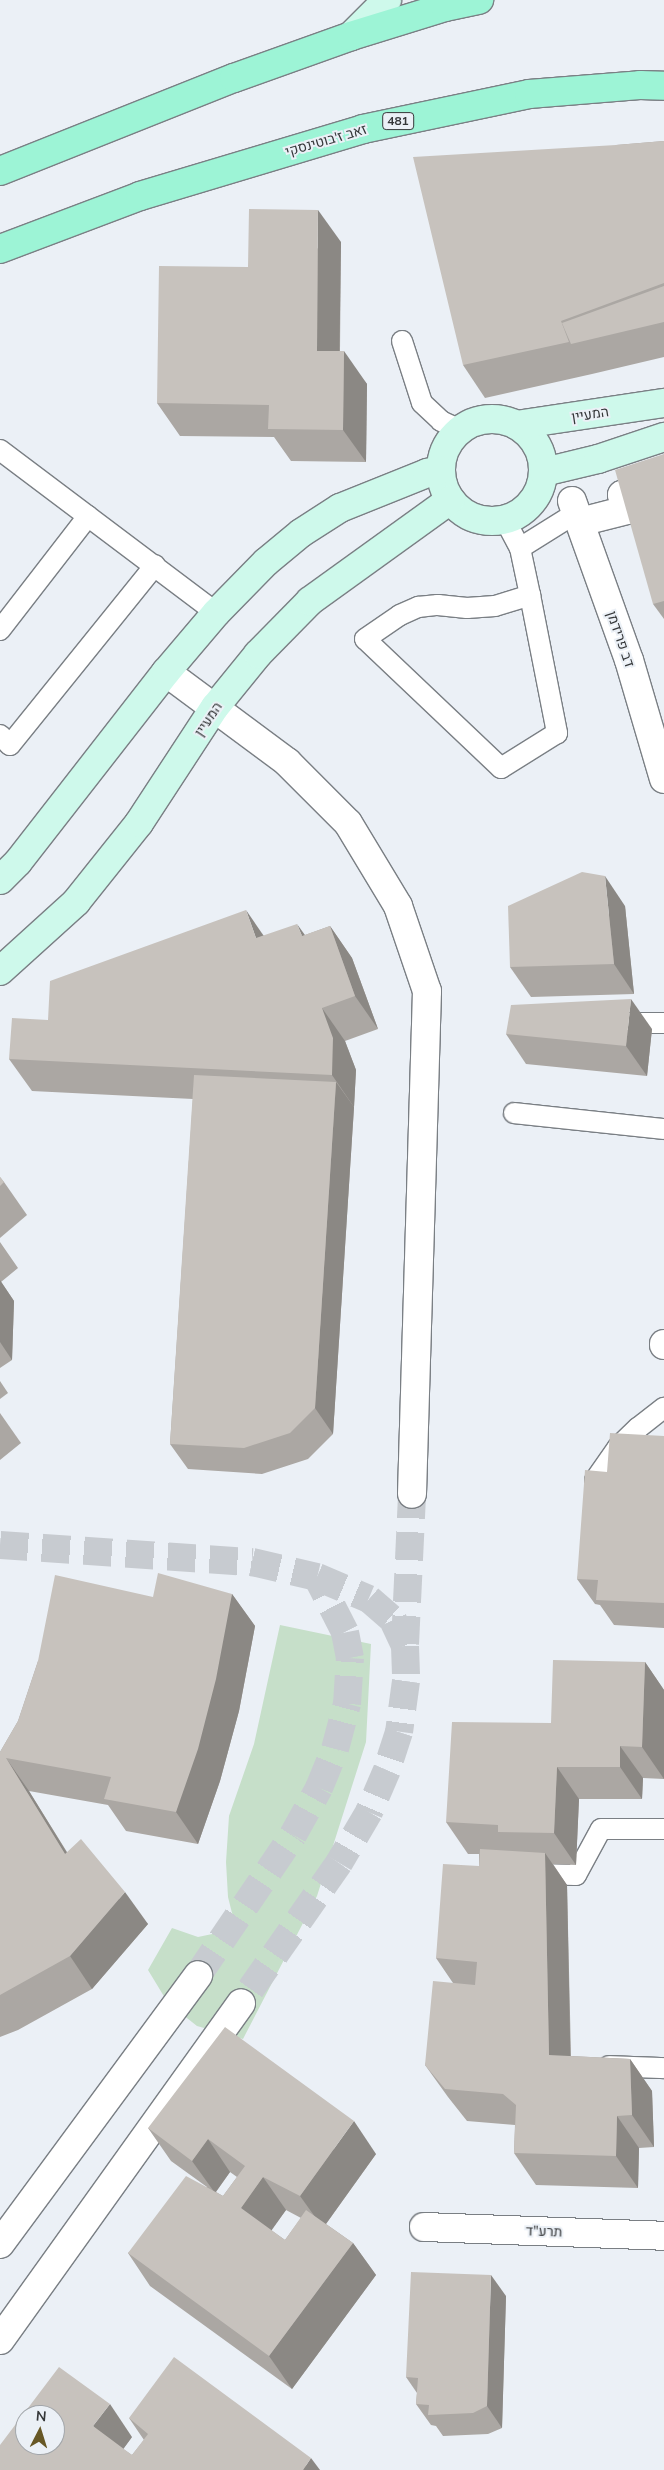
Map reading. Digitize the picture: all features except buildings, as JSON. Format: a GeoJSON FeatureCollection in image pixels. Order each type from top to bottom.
{"type":"FeatureCollection","features":[{"type":"Feature","properties":{"kind":"main road"},"geometry":{"type":"LineString","coordinates":[[0,171],[234,78],[351,36],[445,7],[479,0]]}},
{"type":"Feature","properties":{"kind":"main road","name":"זאב ז'בוטינסקי"},"geometry":{"type":"LineString","coordinates":[[0,249],[140,196],[363,129],[529,94],[640,85],[664,86]]}},
{"type":"Feature","properties":{"kind":"street"},"geometry":{"type":"LineString","coordinates":[[351,36],[387,0]]}},
{"type":"Feature","properties":{"kind":"street","name":"המעיין"},"geometry":{"type":"LineString","coordinates":[[516,425],[664,403]]}},
{"type":"Feature","properties":{"kind":"street"},"geometry":{"type":"LineString","coordinates":[[488,419],[502,420],[516,425],[528,434],[537,445],[542,458],[544,472],[541,488],[533,503],[520,513],[505,520],[490,522],[474,518],[461,511],[450,500],[443,486],[440,470],[446,448],[460,430],[473,423],[488,419]]}},
{"type":"Feature","properties":{"kind":"street"},"geometry":{"type":"LineString","coordinates":[[544,472],[598,459],[664,437]]}},
{"type":"Feature","properties":{"kind":"street"},"geometry":{"type":"LineString","coordinates":[[0,880],[18,862],[166,672],[216,612],[266,562],[301,533],[332,513],[427,473],[440,470]]}},
{"type":"Feature","properties":{"kind":"street"},"geometry":{"type":"LineString","coordinates":[[576,512],[627,510],[622,494],[664,481]]}},
{"type":"Feature","properties":{"kind":"street","name":"המעיין"},"geometry":{"type":"LineString","coordinates":[[0,971],[76,902],[139,823],[215,707],[258,654],[310,601],[450,500]]}},
{"type":"Feature","properties":{"kind":"street","name":"דב פרידמן"},"geometry":{"type":"LineString","coordinates":[[576,512],[629,660],[664,779]]}},
{"type":"Feature","properties":{"kind":"street"},"geometry":{"type":"LineString","coordinates":[[166,672],[287,762],[348,823],[398,906],[427,991],[412,1494]]}},
{"type":"Feature","properties":{"kind":"street"},"geometry":{"type":"LineString","coordinates":[[0,850],[40,833]]}},
{"type":"Feature","properties":{"kind":"street"},"geometry":{"type":"LineString","coordinates":[[0,2244],[198,1976]]}},
{"type":"Feature","properties":{"kind":"street"},"geometry":{"type":"LineString","coordinates":[[0,2340],[242,2003]]}},
{"type":"Feature","properties":{"kind":"street","name":"תרע\"ד"},"geometry":{"type":"LineString","coordinates":[[424,2227],[664,2236]]}},
{"type":"Feature","properties":{"kind":"lane"},"geometry":{"type":"LineString","coordinates":[[402,341],[422,403],[440,421],[460,430]]}},
{"type":"Feature","properties":{"kind":"lane"},"geometry":{"type":"LineString","coordinates":[[0,450],[216,612]]}},
{"type":"Feature","properties":{"kind":"lane"},"geometry":{"type":"LineString","coordinates":[[520,548],[576,512]]}},
{"type":"Feature","properties":{"kind":"lane"},"geometry":{"type":"LineString","coordinates":[[0,630],[88,516]]}},
{"type":"Feature","properties":{"kind":"lane"},"geometry":{"type":"LineString","coordinates":[[505,520],[520,548],[530,595],[557,733],[501,768],[364,639],[400,615],[418,608],[438,605],[467,608],[495,606],[530,595]]}},
{"type":"Feature","properties":{"kind":"lane"},"geometry":{"type":"LineString","coordinates":[[0,735],[10,746],[155,565]]}},
{"type":"Feature","properties":{"kind":"lane"},"geometry":{"type":"LineString","coordinates":[[598,1023],[664,1022]]}},
{"type":"Feature","properties":{"kind":"lane"},"geometry":{"type":"LineString","coordinates":[[514,1113],[664,1130]]}},
{"type":"Feature","properties":{"kind":"lane"},"geometry":{"type":"LineString","coordinates":[[595,1480],[618,1448],[638,1428],[664,1408]]}},
{"type":"Feature","properties":{"kind":"lane"},"geometry":{"type":"LineString","coordinates":[[514,1873],[576,1875],[601,1829],[664,1829]]}},
{"type":"Feature","properties":{"kind":"lane"},"geometry":{"type":"LineString","coordinates":[[593,2065],[664,2068]]}},
{"type":"Feature","properties":{"kind":"green space"},"geometry":{"type":"Polygon","coordinates":[[[280,1625],[371,1644],[366,1742],[317,1896],[243,2039],[197,2026],[168,2003],[148,1970],[172,1928],[198,1937],[236,1929],[228,1897],[226,1862],[229,1816],[254,1744],[280,1625]]]}},
{"type":"Feature","properties":{"kind":"tunnel"},"geometry":{"type":"LineString","coordinates":[[405,1644],[412,1494]]}},
{"type":"Feature","properties":{"kind":"tunnel"},"geometry":{"type":"LineString","coordinates":[[0,1545],[252,1562],[317,1577],[369,1599],[393,1620],[405,1646],[406,1681],[399,1732],[387,1770],[369,1812],[339,1863],[241,2003]]}},
{"type":"Feature","properties":{"kind":"tunnel"},"geometry":{"type":"LineString","coordinates":[[198,1975],[293,1835],[319,1788],[335,1749],[347,1704],[350,1658],[345,1632],[317,1577]]}}]}
